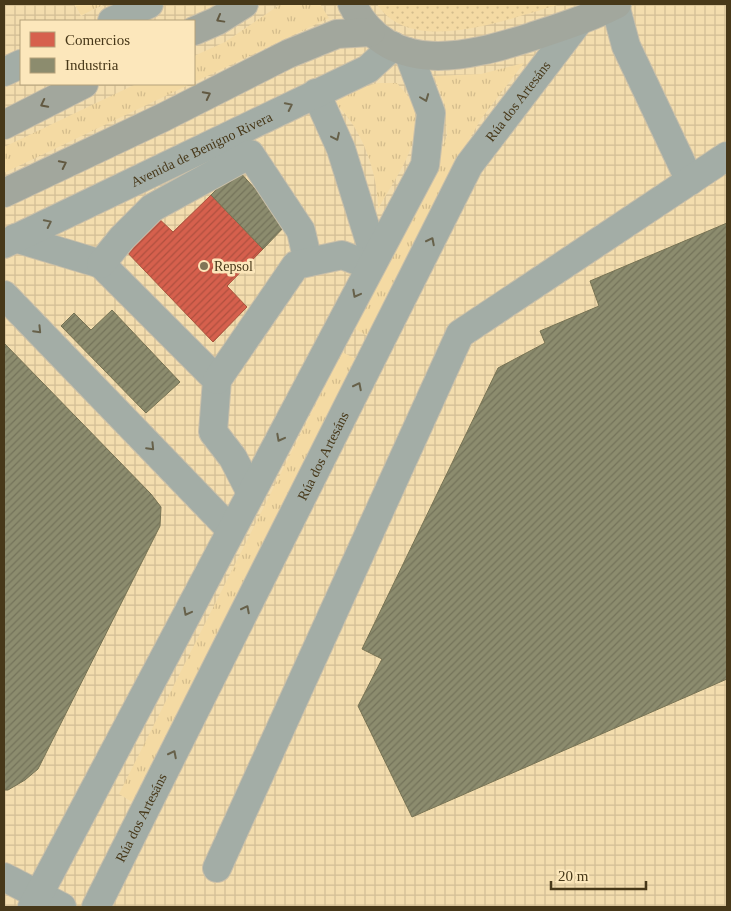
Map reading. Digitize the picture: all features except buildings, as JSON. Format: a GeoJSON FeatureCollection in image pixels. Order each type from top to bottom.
{"type":"FeatureCollection","features":[{"type":"Feature","properties":{"kind":"main road"},"geometry":{"type":"LineString","coordinates":[[195,31],[217,21],[244,4]]}},
{"type":"Feature","properties":{"kind":"main road"},"geometry":{"type":"LineString","coordinates":[[352,4],[391,43]]}},
{"type":"Feature","properties":{"kind":"main road"},"geometry":{"type":"LineString","coordinates":[[4,193],[164,117],[288,54],[337,34],[391,43],[433,57],[460,56],[501,46],[579,21],[616,4]]}},
{"type":"Feature","properties":{"kind":"main road"},"geometry":{"type":"LineString","coordinates":[[4,125],[82,85]]}},
{"type":"Feature","properties":{"kind":"street"},"geometry":{"type":"LineString","coordinates":[[114,20],[149,4]]}},
{"type":"Feature","properties":{"kind":"street"},"geometry":{"type":"LineString","coordinates":[[616,4],[626,46],[690,181]]}},
{"type":"Feature","properties":{"kind":"street","name":"Rúa dos Artesáns"},"geometry":{"type":"LineString","coordinates":[[96,907],[470,165],[579,21]]}},
{"type":"Feature","properties":{"kind":"street"},"geometry":{"type":"LineString","coordinates":[[35,901],[425,165],[431,113],[391,43]]}},
{"type":"Feature","properties":{"kind":"street","name":"Avenida de Benigno Rivera"},"geometry":{"type":"LineString","coordinates":[[9,241],[368,69],[391,43]]}},
{"type":"Feature","properties":{"kind":"street"},"geometry":{"type":"LineString","coordinates":[[4,72],[20,64]]}},
{"type":"Feature","properties":{"kind":"street"},"geometry":{"type":"LineString","coordinates":[[316,93],[341,149],[373,262]]}},
{"type":"Feature","properties":{"kind":"street"},"geometry":{"type":"LineString","coordinates":[[216,141],[228,166]]}},
{"type":"Feature","properties":{"kind":"street"},"geometry":{"type":"LineString","coordinates":[[101,264],[122,238],[152,208],[250,154],[301,231],[308,262]]}},
{"type":"Feature","properties":{"kind":"street"},"geometry":{"type":"LineString","coordinates":[[217,868],[460,334],[727,156]]}},
{"type":"Feature","properties":{"kind":"street"},"geometry":{"type":"LineString","coordinates":[[9,241],[101,264],[216,380]]}},
{"type":"Feature","properties":{"kind":"street"},"geometry":{"type":"LineString","coordinates":[[251,493],[233,458],[213,432],[216,380],[296,265],[342,255],[373,262]]}},
{"type":"Feature","properties":{"kind":"street"},"geometry":{"type":"LineString","coordinates":[[4,295],[231,530]]}},
{"type":"Feature","properties":{"kind":"street"},"geometry":{"type":"LineString","coordinates":[[4,877],[35,901],[62,907]]}},
{"type":"Feature","properties":{"kind":"shaded area"},"geometry":{"type":"Polygon","coordinates":[[[4,4],[74,4],[81,16],[105,4],[727,4],[727,907],[4,907],[4,4]]]}},
{"type":"Feature","properties":{"kind":"green space"},"geometry":{"type":"Polygon","coordinates":[[[74,4],[105,4],[81,16],[74,4]]]}},
{"type":"Feature","properties":{"kind":"green space"},"geometry":{"type":"Polygon","coordinates":[[[281,4],[320,4],[329,18],[195,82],[195,56],[225,42],[281,4]]]}},
{"type":"Feature","properties":{"kind":"green space"},"geometry":{"type":"Polygon","coordinates":[[[377,4],[561,4],[464,30],[438,32],[414,29],[393,20],[377,4]]]}},
{"type":"Feature","properties":{"kind":"green space"},"geometry":{"type":"Polygon","coordinates":[[[524,63],[481,119],[463,150],[367,336],[354,328],[434,168],[447,136],[445,105],[434,76],[481,74],[524,63]]]}},
{"type":"Feature","properties":{"kind":"green space"},"geometry":{"type":"Polygon","coordinates":[[[378,83],[397,83],[412,102],[416,119],[415,132],[406,160],[378,209],[375,181],[367,152],[353,125],[335,103],[351,91],[378,83]]]}},
{"type":"Feature","properties":{"kind":"green space"},"geometry":{"type":"Polygon","coordinates":[[[134,85],[189,85],[4,173],[4,147],[134,85]]]}},
{"type":"Feature","properties":{"kind":"green space"},"geometry":{"type":"Polygon","coordinates":[[[342,352],[356,359],[132,802],[119,794],[342,352]]]}},
{"type":"Feature","properties":{"kind":"place","name":"Repsol"},"geometry":{"type":"Point","coordinates":[204,266]}}]}
